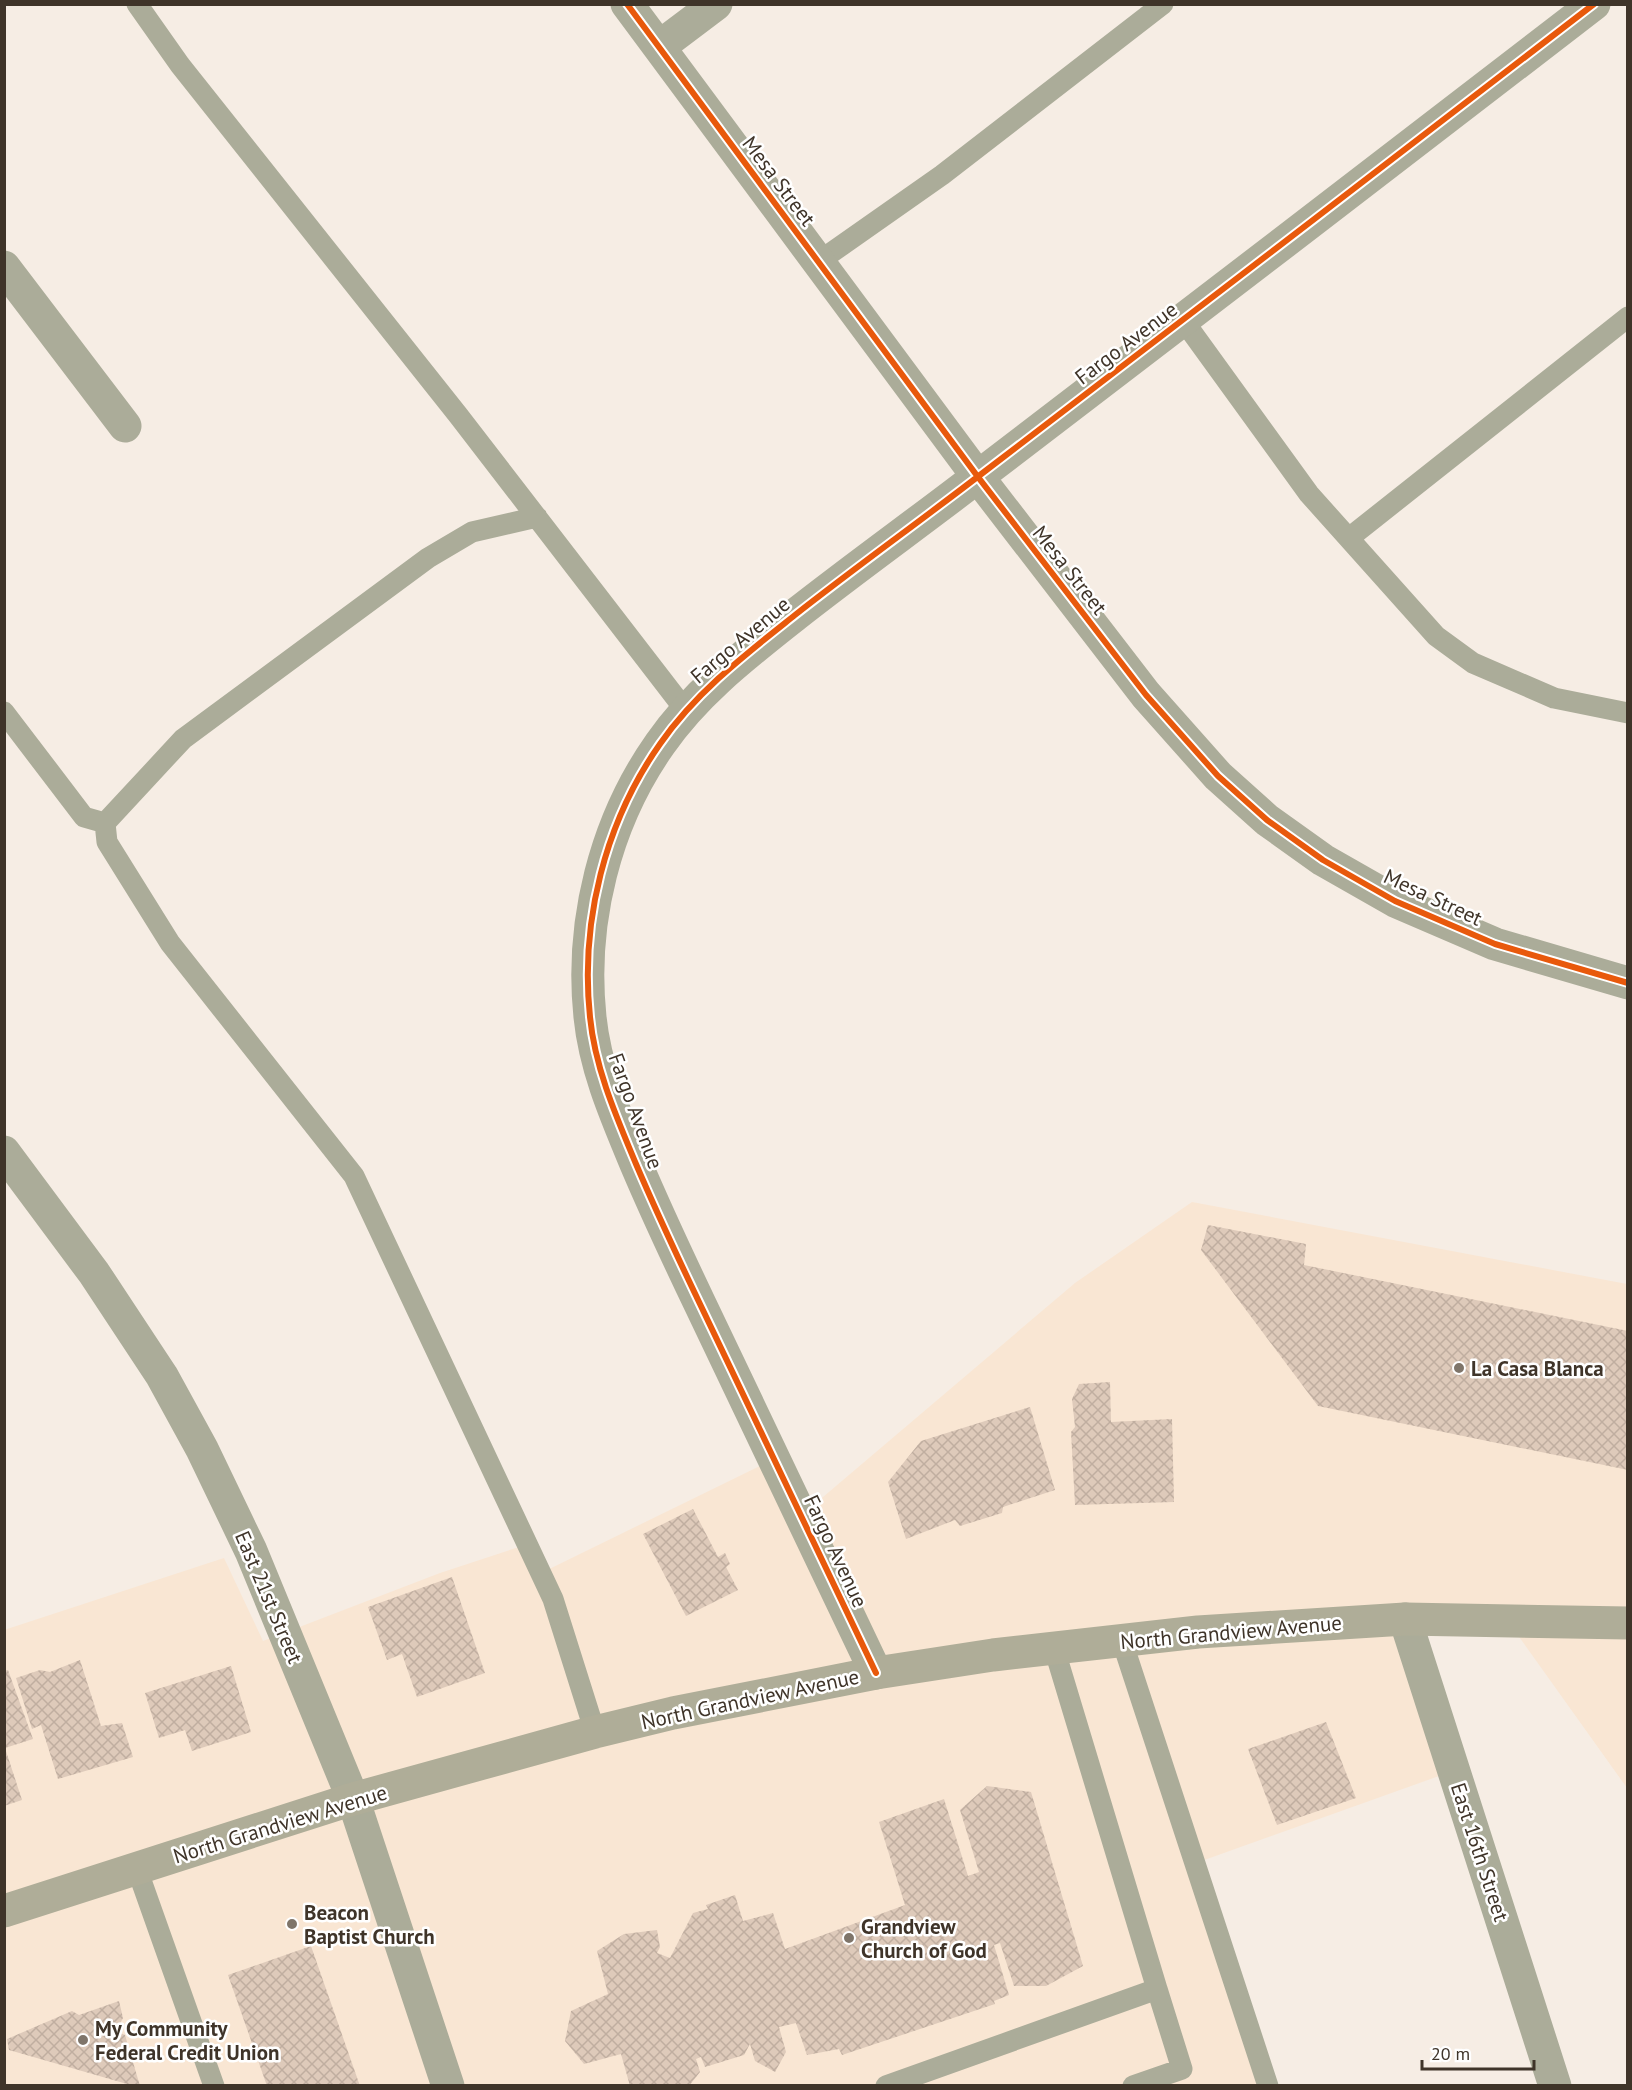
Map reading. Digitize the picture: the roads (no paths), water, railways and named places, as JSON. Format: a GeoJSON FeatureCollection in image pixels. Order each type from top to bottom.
{"type":"FeatureCollection","features":[{"type":"Feature","properties":{"kind":"main road","name":"North Grandview Avenue"},"geometry":{"type":"LineString","coordinates":[[4,1911],[353,1799],[595,1732],[673,1713],[876,1673],[993,1655],[1198,1632],[1405,1619],[1628,1623]]}},
{"type":"Feature","properties":{"kind":"street","name":"Mesa Street"},"geometry":{"type":"LineString","coordinates":[[627,4],[978,477],[1146,695],[1218,776],[1267,820],[1323,860],[1395,901],[1495,944],[1628,983]]}},
{"type":"Feature","properties":{"kind":"street"},"geometry":{"type":"LineString","coordinates":[[659,47],[716,4]]}},
{"type":"Feature","properties":{"kind":"street","name":"Fargo Avenue"},"geometry":{"type":"LineString","coordinates":[[876,1673],[663,1226],[614,1112],[597,1059],[590,1016],[588,957],[595,897],[606,854],[626,802],[658,746],[686,711],[735,663],[842,578],[978,477],[1594,4]]}},
{"type":"Feature","properties":{"kind":"street"},"geometry":{"type":"LineString","coordinates":[[4,267],[125,426]]}},
{"type":"Feature","properties":{"kind":"street","name":"East 21st Street"},"geometry":{"type":"LineString","coordinates":[[4,1152],[94,1273],[162,1376],[202,1449],[251,1551],[353,1799],[448,2085]]}},
{"type":"Feature","properties":{"kind":"street","name":"East 16th Street"},"geometry":{"type":"LineString","coordinates":[[1405,1619],[1555,2085]]}},
{"type":"Feature","properties":{"kind":"lane"},"geometry":{"type":"LineString","coordinates":[[137,4],[180,65],[537,517],[686,711]]}},
{"type":"Feature","properties":{"kind":"lane"},"geometry":{"type":"LineString","coordinates":[[818,262],[942,175],[1163,4]]}},
{"type":"Feature","properties":{"kind":"lane"},"geometry":{"type":"LineString","coordinates":[[1349,538],[1628,317]]}},
{"type":"Feature","properties":{"kind":"lane"},"geometry":{"type":"LineString","coordinates":[[1183,320],[1309,494],[1436,636],[1473,663],[1554,698],[1628,712]]}},
{"type":"Feature","properties":{"kind":"lane"},"geometry":{"type":"LineString","coordinates":[[537,517],[472,532],[428,558],[183,739],[105,823],[107,842],[170,943],[354,1176],[553,1599],[595,1732]]}},
{"type":"Feature","properties":{"kind":"lane"},"geometry":{"type":"LineString","coordinates":[[4,712],[84,817],[105,823]]}},
{"type":"Feature","properties":{"kind":"lane"},"geometry":{"type":"LineString","coordinates":[[1122,1641],[1268,2085]]}},
{"type":"Feature","properties":{"kind":"lane"},"geometry":{"type":"LineString","coordinates":[[1054,1648],[1182,2069],[1132,2085]]}},
{"type":"Feature","properties":{"kind":"lane"},"geometry":{"type":"LineString","coordinates":[[137,1869],[214,2085]]}},
{"type":"Feature","properties":{"kind":"lane"},"geometry":{"type":"LineString","coordinates":[[886,2085],[1156,1989]]}},
{"type":"Feature","properties":{"kind":"place","name":"La Casa Blanca"},"geometry":{"type":"Point","coordinates":[1459,1368]}},
{"type":"Feature","properties":{"kind":"place","name":"Beacon Baptist Church"},"geometry":{"type":"Point","coordinates":[292,1924]}},
{"type":"Feature","properties":{"kind":"place","name":"Grandview Church of God"},"geometry":{"type":"Point","coordinates":[849,1938]}},
{"type":"Feature","properties":{"kind":"place","name":"My Community Federal Credit Union"},"geometry":{"type":"Point","coordinates":[83,2040]}}]}
